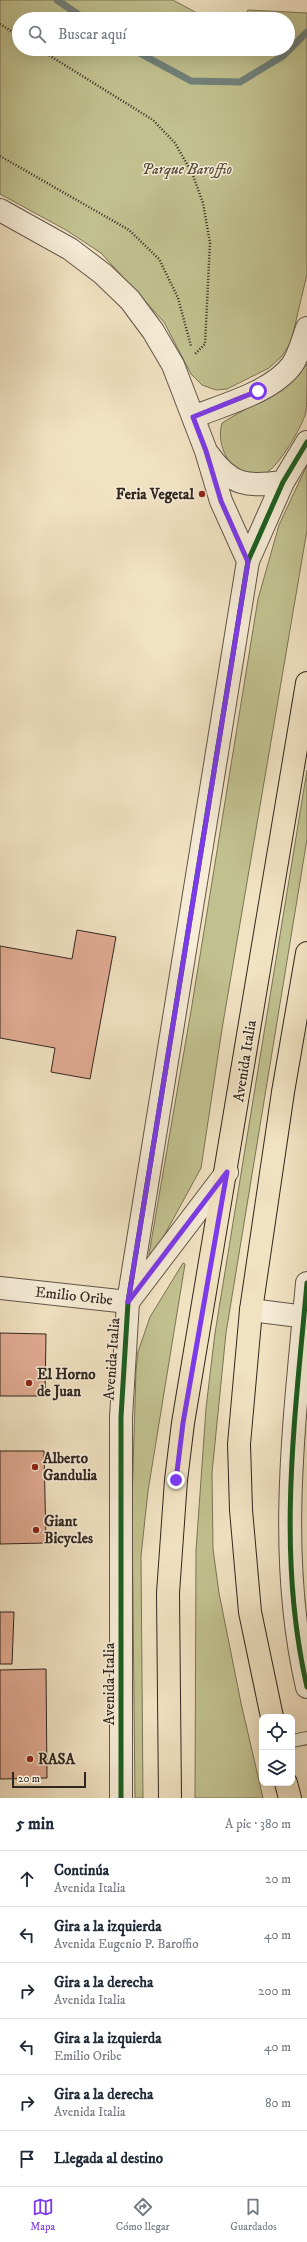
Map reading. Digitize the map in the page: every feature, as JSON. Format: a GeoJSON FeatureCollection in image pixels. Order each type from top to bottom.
{"type":"FeatureCollection","features":[{"type":"Feature","properties":{"kind":"main road","name":"Avenida Italia"},"geometry":{"type":"LineString","coordinates":[[170,1798],[168,1593],[176,1480],[183,1423],[227,1172],[307,683]]}},
{"type":"Feature","properties":{"kind":"main road"},"geometry":{"type":"LineString","coordinates":[[271,1714],[250,1612],[241,1510],[239,1444],[251,1310],[283,1092],[307,953]]}},
{"type":"Feature","properties":{"kind":"main road"},"geometry":{"type":"LineString","coordinates":[[287,1786],[290,1798]]}},
{"type":"Feature","properties":{"kind":"street"},"geometry":{"type":"LineString","coordinates":[[0,210],[70,249],[103,274],[130,300],[144,318],[173,364],[206,451],[221,501],[248,562]]}},
{"type":"Feature","properties":{"kind":"street"},"geometry":{"type":"LineString","coordinates":[[193,417],[258,391],[280,376],[292,364],[307,328]]}},
{"type":"Feature","properties":{"kind":"street","name":"Avenida Italia"},"geometry":{"type":"LineString","coordinates":[[121,1798],[121,1417],[128,1302],[248,562],[283,482],[307,442]]}},
{"type":"Feature","properties":{"kind":"street"},"geometry":{"type":"LineString","coordinates":[[206,451],[220,470],[233,480],[257,486],[283,482]]}},
{"type":"Feature","properties":{"kind":"street","name":"Emilio Oribe"},"geometry":{"type":"LineString","coordinates":[[0,1288],[128,1302],[227,1172]]}},
{"type":"Feature","properties":{"kind":"street"},"geometry":{"type":"LineString","coordinates":[[307,1282],[306,1317],[289,1491],[291,1586],[298,1647],[307,1687]]}},
{"type":"Feature","properties":{"kind":"street"},"geometry":{"type":"LineString","coordinates":[[251,1310],[306,1317]]}},
{"type":"Feature","properties":{"kind":"lane"},"geometry":{"type":"LineString","coordinates":[[295,1740],[307,1738]]}},
{"type":"Feature","properties":{"kind":"path"},"geometry":{"type":"LineString","coordinates":[[0,24],[12,32]]}},
{"type":"Feature","properties":{"kind":"path"},"geometry":{"type":"LineString","coordinates":[[50,56],[153,120],[175,143],[192,173],[203,203],[210,243],[205,344],[194,355],[173,364]]}},
{"type":"Feature","properties":{"kind":"path"},"geometry":{"type":"LineString","coordinates":[[0,156],[129,230],[159,259],[178,298],[194,355]]}},
{"type":"Feature","properties":{"kind":"green space","name":"Parque Baroffio"},"geometry":{"type":"Polygon","coordinates":[[[0,0],[173,0],[195,12],[12,12],[12,56],[295,56],[295,12],[307,13],[307,274],[291,342],[282,356],[269,368],[227,389],[216,390],[202,385],[191,374],[164,322],[101,253],[66,230],[0,194],[0,0]]]}},
{"type":"Feature","properties":{"kind":"green space","name":"Parque Baroffio"},"geometry":{"type":"Polygon","coordinates":[[[248,10],[287,12],[247,12],[248,10]]]}},
{"type":"Feature","properties":{"kind":"green space"},"geometry":{"type":"Polygon","coordinates":[[[307,364],[306,412],[300,427],[289,446],[277,463],[266,473],[255,476],[237,470],[230,463],[221,444],[220,433],[222,423],[268,397],[289,382],[307,364]]]}},
{"type":"Feature","properties":{"kind":"green space"},"geometry":{"type":"Polygon","coordinates":[[[307,465],[307,530],[222,1029],[201,1168],[153,1256],[150,1257],[149,1254],[191,1011],[258,599],[279,525],[307,465]]]}},
{"type":"Feature","properties":{"kind":"green space"},"geometry":{"type":"Polygon","coordinates":[[[307,770],[307,839],[226,1333],[212,1473],[213,1549],[219,1593],[241,1703],[263,1798],[195,1798],[196,1551],[206,1408],[215,1333],[307,770]]]}},
{"type":"Feature","properties":{"kind":"green space"},"geometry":{"type":"Polygon","coordinates":[[[183,1263],[185,1264],[148,1491],[141,1556],[143,1798],[135,1798],[132,1503],[136,1370],[138,1352],[150,1317],[183,1263]]]}},
{"type":"Feature","properties":{"kind":"building"},"geometry":{"type":"Polygon","coordinates":[[[77,930],[116,937],[90,1079],[51,1072],[55,1048],[0,1038],[0,946],[72,959],[77,930]]]}},
{"type":"Feature","properties":{"kind":"building"},"geometry":{"type":"Polygon","coordinates":[[[0,1333],[46,1334],[45,1396],[0,1396],[0,1333]]]}},
{"type":"Feature","properties":{"kind":"building"},"geometry":{"type":"Polygon","coordinates":[[[0,1451],[44,1451],[46,1543],[0,1544],[0,1451]]]}},
{"type":"Feature","properties":{"kind":"building"},"geometry":{"type":"Polygon","coordinates":[[[0,1612],[14,1612],[12,1664],[0,1664],[0,1612]]]}},
{"type":"Feature","properties":{"kind":"building"},"geometry":{"type":"Polygon","coordinates":[[[46,1669],[47,1778],[0,1779],[0,1670],[46,1669]]]}},
{"type":"Feature","properties":{"kind":"waterway"},"geometry":{"type":"LineString","coordinates":[[57,0],[75,12]]}},
{"type":"Feature","properties":{"kind":"waterway"},"geometry":{"type":"LineString","coordinates":[[295,44],[307,32]]}},
{"type":"Feature","properties":{"kind":"waterway"},"geometry":{"type":"LineString","coordinates":[[145,56],[191,81],[240,82],[283,56]]}},
{"type":"Feature","properties":{"kind":"cycle path"},"geometry":{"type":"LineString","coordinates":[[121,1798],[121,1417],[128,1302],[248,561],[283,482],[307,442]]}},
{"type":"Feature","properties":{"kind":"cycle path"},"geometry":{"type":"LineString","coordinates":[[307,1283],[294,1435],[290,1536],[292,1586],[298,1637],[307,1687]]}},
{"type":"Feature","properties":{"kind":"place","name":"Feria Vegetal"},"geometry":{"type":"Point","coordinates":[202,494]}},
{"type":"Feature","properties":{"kind":"place","name":"El Horno de Juan"},"geometry":{"type":"Point","coordinates":[29,1383]}},
{"type":"Feature","properties":{"kind":"place","name":"Alberto Gandulia"},"geometry":{"type":"Point","coordinates":[35,1467]}},
{"type":"Feature","properties":{"kind":"place","name":"Giant Bicycles"},"geometry":{"type":"Point","coordinates":[36,1530]}},
{"type":"Feature","properties":{"kind":"place","name":"RASA"},"geometry":{"type":"Point","coordinates":[30,1759]}},
{"type":"Feature","properties":{"kind":"route"},"geometry":{"type":"LineString","coordinates":[[176,1480],[183,1423],[227,1172],[211,1191],[128,1302],[248,562],[221,501],[206,451],[193,417],[258,391]]}}]}
